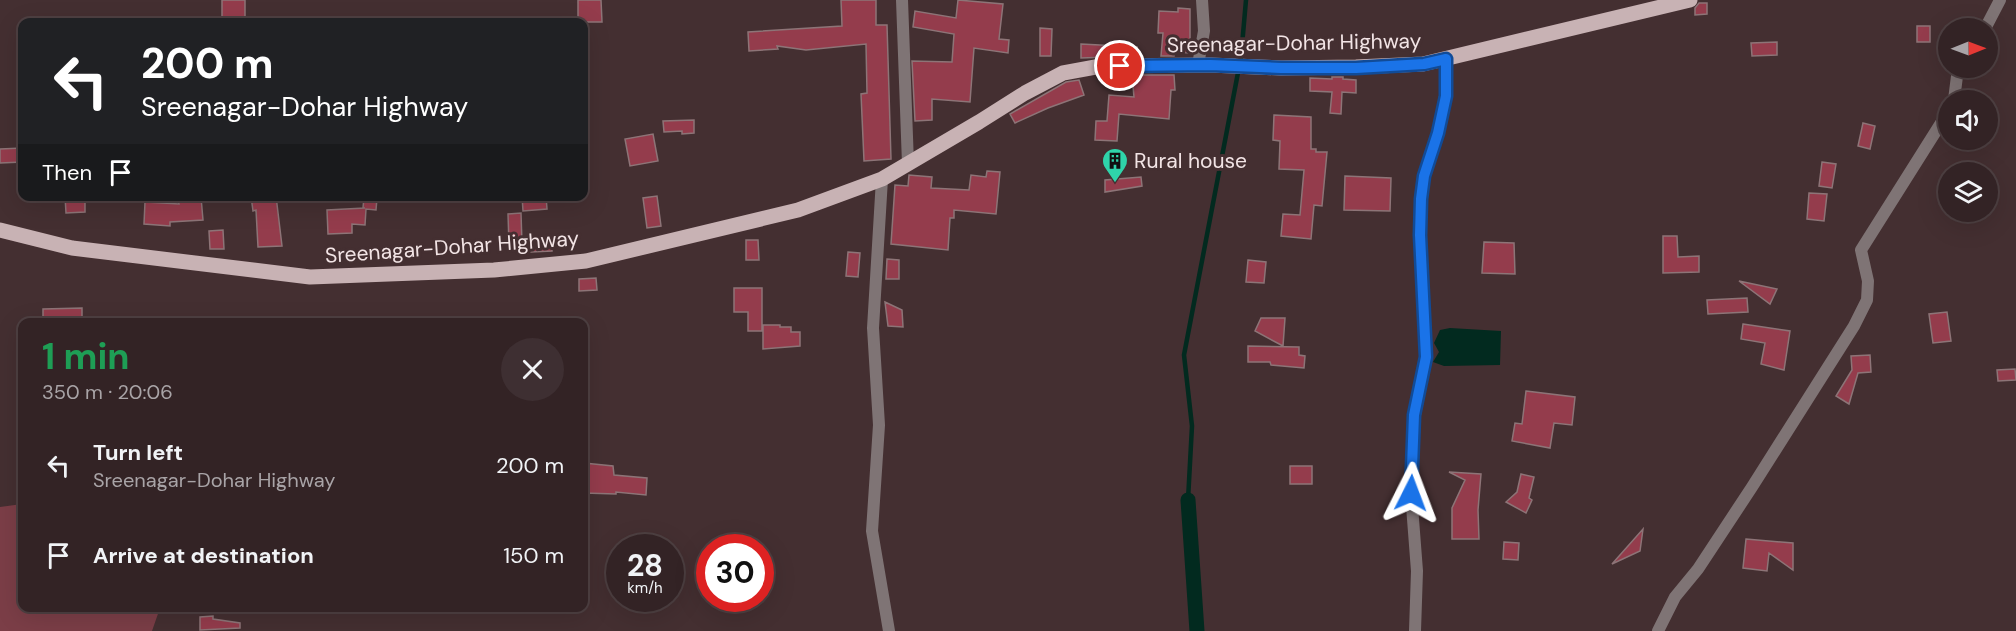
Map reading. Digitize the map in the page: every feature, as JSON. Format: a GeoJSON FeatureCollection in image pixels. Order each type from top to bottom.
{"type":"FeatureCollection","features":[{"type":"Feature","properties":{"kind":"main road","name":"Sreenagar-Dohar Highway"},"geometry":{"type":"LineString","coordinates":[[0,230],[72,248],[310,277],[494,270],[586,261],[798,210],[882,179],[1025,93],[1063,73],[1101,66],[1204,65],[1356,68],[1424,64],[1690,0]]}},
{"type":"Feature","properties":{"kind":"street"},"geometry":{"type":"LineString","coordinates":[[902,0],[909,164]]}},
{"type":"Feature","properties":{"kind":"street"},"geometry":{"type":"LineString","coordinates":[[1202,0],[1204,65]]}},
{"type":"Feature","properties":{"kind":"street"},"geometry":{"type":"LineString","coordinates":[[1991,18],[2000,0]]}},
{"type":"Feature","properties":{"kind":"street"},"geometry":{"type":"LineString","coordinates":[[1415,631],[1417,571],[1411,482],[1414,415],[1426,357],[1420,235],[1421,199],[1424,176],[1438,133],[1446,96],[1446,59]]}},
{"type":"Feature","properties":{"kind":"street"},"geometry":{"type":"LineString","coordinates":[[1658,631],[1675,597],[1698,569],[1854,326],[1867,300],[1869,282],[1861,250],[1938,128]]}},
{"type":"Feature","properties":{"kind":"street"},"geometry":{"type":"LineString","coordinates":[[882,179],[873,328],[879,425],[872,531],[889,631]]}},
{"type":"Feature","properties":{"kind":"shaded area"},"geometry":{"type":"Polygon","coordinates":[[[1450,328],[1501,331],[1500,365],[1444,366],[1433,362],[1439,352],[1434,343],[1440,330],[1450,328]]]}},
{"type":"Feature","properties":{"kind":"shaded area"},"geometry":{"type":"Polygon","coordinates":[[[18,505],[18,612],[159,612],[152,631],[0,631],[0,507],[18,505]]]}},
{"type":"Feature","properties":{"kind":"building"},"geometry":{"type":"Polygon","coordinates":[[[222,0],[245,0],[245,18],[222,18],[222,0]]]}},
{"type":"Feature","properties":{"kind":"building"},"geometry":{"type":"Polygon","coordinates":[[[578,0],[601,0],[602,22],[588,22],[588,18],[578,18],[578,0]]]}},
{"type":"Feature","properties":{"kind":"building"},"geometry":{"type":"Polygon","coordinates":[[[841,0],[876,0],[876,25],[887,25],[891,159],[864,161],[861,94],[867,93],[866,44],[806,50],[777,46],[778,49],[749,51],[748,32],[842,26],[841,0]]]}},
{"type":"Feature","properties":{"kind":"building"},"geometry":{"type":"Polygon","coordinates":[[[958,0],[1003,4],[999,39],[1009,40],[1008,53],[974,48],[970,102],[932,99],[932,120],[915,121],[912,61],[952,62],[954,34],[913,27],[915,11],[956,18],[958,0]]]}},
{"type":"Feature","properties":{"kind":"building"},"geometry":{"type":"Polygon","coordinates":[[[1699,3],[1707,3],[1707,14],[1695,15],[1695,8],[1699,3]]]}},
{"type":"Feature","properties":{"kind":"building"},"geometry":{"type":"Polygon","coordinates":[[[1178,8],[1190,9],[1190,53],[1174,52],[1174,56],[1161,56],[1163,33],[1158,33],[1159,11],[1178,12],[1178,8]]]}},
{"type":"Feature","properties":{"kind":"building"},"geometry":{"type":"Polygon","coordinates":[[[1917,26],[1930,26],[1930,42],[1917,42],[1917,26]]]}},
{"type":"Feature","properties":{"kind":"building"},"geometry":{"type":"Polygon","coordinates":[[[1040,28],[1052,29],[1051,56],[1040,56],[1040,28]]]}},
{"type":"Feature","properties":{"kind":"building"},"geometry":{"type":"Polygon","coordinates":[[[1777,42],[1777,55],[1752,56],[1751,43],[1777,42]]]}},
{"type":"Feature","properties":{"kind":"building"},"geometry":{"type":"Polygon","coordinates":[[[1081,44],[1137,47],[1137,56],[1081,58],[1081,44]]]}},
{"type":"Feature","properties":{"kind":"building"},"geometry":{"type":"Polygon","coordinates":[[[1132,75],[1174,75],[1175,90],[1171,90],[1169,119],[1119,114],[1117,141],[1095,140],[1096,121],[1107,121],[1109,95],[1134,97],[1132,75]]]}},
{"type":"Feature","properties":{"kind":"building"},"geometry":{"type":"Polygon","coordinates":[[[1332,77],[1356,80],[1356,93],[1342,92],[1341,114],[1330,113],[1332,92],[1310,91],[1310,78],[1332,79],[1332,77]]]}},
{"type":"Feature","properties":{"kind":"building"},"geometry":{"type":"Polygon","coordinates":[[[1079,80],[1084,95],[1015,123],[1010,114],[1066,82],[1079,80]]]}},
{"type":"Feature","properties":{"kind":"building"},"geometry":{"type":"Polygon","coordinates":[[[1274,115],[1311,117],[1311,149],[1316,149],[1316,152],[1327,152],[1322,206],[1314,205],[1311,239],[1281,236],[1283,214],[1300,215],[1304,170],[1279,169],[1280,141],[1273,140],[1274,115]]]}},
{"type":"Feature","properties":{"kind":"building"},"geometry":{"type":"Polygon","coordinates":[[[694,120],[694,133],[664,132],[663,121],[694,120]]]}},
{"type":"Feature","properties":{"kind":"building"},"geometry":{"type":"Polygon","coordinates":[[[1863,123],[1875,126],[1870,149],[1858,146],[1863,123]]]}},
{"type":"Feature","properties":{"kind":"building"},"geometry":{"type":"Polygon","coordinates":[[[653,134],[658,161],[630,166],[625,139],[653,134]]]}},
{"type":"Feature","properties":{"kind":"building"},"geometry":{"type":"Polygon","coordinates":[[[18,148],[18,162],[0,163],[0,149],[18,148]]]}},
{"type":"Feature","properties":{"kind":"building"},"geometry":{"type":"Polygon","coordinates":[[[1822,162],[1836,164],[1832,188],[1819,186],[1822,162]]]}},
{"type":"Feature","properties":{"kind":"building"},"geometry":{"type":"Polygon","coordinates":[[[987,171],[1000,172],[996,214],[954,210],[954,218],[950,218],[948,250],[891,244],[895,185],[908,186],[909,175],[932,177],[931,188],[969,190],[971,175],[986,177],[987,171]]]}},
{"type":"Feature","properties":{"kind":"building"},"geometry":{"type":"Polygon","coordinates":[[[1345,176],[1391,178],[1390,211],[1344,210],[1345,176]]]}},
{"type":"Feature","properties":{"kind":"building"},"geometry":{"type":"Polygon","coordinates":[[[1141,177],[1142,186],[1105,192],[1105,180],[1141,177]]]}},
{"type":"Feature","properties":{"kind":"building"},"geometry":{"type":"Polygon","coordinates":[[[1809,193],[1827,194],[1824,221],[1807,219],[1809,193]]]}},
{"type":"Feature","properties":{"kind":"building"},"geometry":{"type":"Polygon","coordinates":[[[657,196],[661,226],[647,228],[643,198],[657,196]]]}},
{"type":"Feature","properties":{"kind":"building"},"geometry":{"type":"Polygon","coordinates":[[[65,201],[85,201],[85,212],[66,213],[65,201]]]}},
{"type":"Feature","properties":{"kind":"building"},"geometry":{"type":"Polygon","coordinates":[[[178,201],[201,201],[203,220],[170,222],[170,226],[144,224],[145,202],[179,204],[178,201]]]}},
{"type":"Feature","properties":{"kind":"building"},"geometry":{"type":"Polygon","coordinates":[[[252,201],[277,201],[282,246],[258,247],[256,210],[253,211],[252,201]]]}},
{"type":"Feature","properties":{"kind":"building"},"geometry":{"type":"Polygon","coordinates":[[[364,201],[377,201],[376,210],[366,209],[365,225],[352,224],[352,233],[328,234],[327,210],[365,208],[363,208],[364,201]]]}},
{"type":"Feature","properties":{"kind":"building"},"geometry":{"type":"Polygon","coordinates":[[[522,201],[546,201],[547,209],[523,211],[522,201]]]}},
{"type":"Feature","properties":{"kind":"building"},"geometry":{"type":"Polygon","coordinates":[[[521,213],[522,244],[509,245],[508,214],[521,213]]]}},
{"type":"Feature","properties":{"kind":"building"},"geometry":{"type":"Polygon","coordinates":[[[223,230],[224,249],[210,249],[209,231],[223,230]]]}},
{"type":"Feature","properties":{"kind":"building"},"geometry":{"type":"Polygon","coordinates":[[[1663,236],[1677,236],[1678,257],[1699,256],[1699,272],[1663,273],[1663,236]]]}},
{"type":"Feature","properties":{"kind":"building"},"geometry":{"type":"Polygon","coordinates":[[[551,237],[552,251],[531,252],[530,239],[551,237]]]}},
{"type":"Feature","properties":{"kind":"building"},"geometry":{"type":"Polygon","coordinates":[[[746,240],[758,240],[759,260],[746,260],[746,240]]]}},
{"type":"Feature","properties":{"kind":"building"},"geometry":{"type":"Polygon","coordinates":[[[1484,242],[1514,243],[1515,274],[1482,273],[1484,242]]]}},
{"type":"Feature","properties":{"kind":"building"},"geometry":{"type":"Polygon","coordinates":[[[848,252],[860,253],[858,277],[846,276],[848,252]]]}},
{"type":"Feature","properties":{"kind":"building"},"geometry":{"type":"Polygon","coordinates":[[[887,259],[899,260],[899,279],[886,279],[887,259]]]}},
{"type":"Feature","properties":{"kind":"building"},"geometry":{"type":"Polygon","coordinates":[[[1248,260],[1266,262],[1264,283],[1246,282],[1248,260]]]}},
{"type":"Feature","properties":{"kind":"building"},"geometry":{"type":"Polygon","coordinates":[[[596,278],[597,290],[579,291],[579,279],[596,278]]]}},
{"type":"Feature","properties":{"kind":"building"},"geometry":{"type":"Polygon","coordinates":[[[1739,281],[1777,289],[1770,304],[1739,281]]]}},
{"type":"Feature","properties":{"kind":"building"},"geometry":{"type":"Polygon","coordinates":[[[734,288],[762,288],[762,331],[748,331],[748,312],[734,312],[734,288]]]}},
{"type":"Feature","properties":{"kind":"building"},"geometry":{"type":"Polygon","coordinates":[[[1747,298],[1748,312],[1708,314],[1707,300],[1747,298]]]}},
{"type":"Feature","properties":{"kind":"building"},"geometry":{"type":"Polygon","coordinates":[[[885,302],[902,310],[903,327],[888,326],[885,302]]]}},
{"type":"Feature","properties":{"kind":"building"},"geometry":{"type":"Polygon","coordinates":[[[82,308],[82,318],[43,318],[43,309],[82,308]]]}},
{"type":"Feature","properties":{"kind":"building"},"geometry":{"type":"Polygon","coordinates":[[[1947,312],[1951,341],[1933,343],[1929,314],[1947,312]]]}},
{"type":"Feature","properties":{"kind":"building"},"geometry":{"type":"Polygon","coordinates":[[[1261,318],[1285,318],[1283,346],[1255,331],[1261,318]]]}},
{"type":"Feature","properties":{"kind":"building"},"geometry":{"type":"Polygon","coordinates":[[[1743,324],[1790,331],[1784,370],[1761,364],[1765,343],[1741,339],[1743,324]]]}},
{"type":"Feature","properties":{"kind":"building"},"geometry":{"type":"Polygon","coordinates":[[[763,325],[791,327],[791,332],[800,332],[800,346],[763,349],[763,325]]]}},
{"type":"Feature","properties":{"kind":"building"},"geometry":{"type":"Polygon","coordinates":[[[1248,346],[1299,347],[1299,355],[1305,356],[1304,368],[1271,365],[1270,362],[1248,362],[1248,346]]]}},
{"type":"Feature","properties":{"kind":"building"},"geometry":{"type":"Polygon","coordinates":[[[1870,355],[1871,372],[1858,373],[1849,404],[1836,396],[1852,370],[1851,356],[1870,355]]]}},
{"type":"Feature","properties":{"kind":"building"},"geometry":{"type":"Polygon","coordinates":[[[2015,369],[2016,380],[1998,381],[1997,370],[2015,369]]]}},
{"type":"Feature","properties":{"kind":"building"},"geometry":{"type":"Polygon","coordinates":[[[1526,391],[1575,397],[1572,425],[1554,423],[1550,448],[1512,441],[1515,423],[1522,424],[1526,391]]]}},
{"type":"Feature","properties":{"kind":"building"},"geometry":{"type":"Polygon","coordinates":[[[588,463],[613,466],[614,475],[647,478],[646,495],[616,492],[616,494],[588,493],[588,463]]]}},
{"type":"Feature","properties":{"kind":"building"},"geometry":{"type":"Polygon","coordinates":[[[1290,466],[1312,466],[1312,484],[1290,484],[1290,466]]]}},
{"type":"Feature","properties":{"kind":"building"},"geometry":{"type":"Polygon","coordinates":[[[1449,472],[1481,474],[1478,510],[1479,539],[1452,539],[1452,508],[1465,480],[1449,472]]]}},
{"type":"Feature","properties":{"kind":"building"},"geometry":{"type":"Polygon","coordinates":[[[1521,474],[1534,477],[1529,498],[1532,500],[1526,513],[1506,502],[1517,492],[1521,474]]]}},
{"type":"Feature","properties":{"kind":"building"},"geometry":{"type":"Polygon","coordinates":[[[1643,529],[1640,551],[1612,564],[1643,529]]]}},
{"type":"Feature","properties":{"kind":"building"},"geometry":{"type":"Polygon","coordinates":[[[1746,539],[1793,543],[1793,570],[1769,553],[1767,571],[1743,568],[1746,539]]]}},
{"type":"Feature","properties":{"kind":"building"},"geometry":{"type":"Polygon","coordinates":[[[1504,542],[1519,543],[1518,560],[1503,559],[1504,542]]]}},
{"type":"Feature","properties":{"kind":"building"},"geometry":{"type":"Polygon","coordinates":[[[213,616],[213,619],[240,623],[240,628],[200,630],[200,617],[213,616]]]}},
{"type":"Feature","properties":{"kind":"waterway"},"geometry":{"type":"LineString","coordinates":[[1188,500],[1192,426],[1184,355],[1241,57],[1246,0]]}},
{"type":"Feature","properties":{"kind":"waterway"},"geometry":{"type":"LineString","coordinates":[[1188,500],[1197,631]]}},
{"type":"Feature","properties":{"kind":"place","name":"Rural house"},"geometry":{"type":"Point","coordinates":[1115,184]}},
{"type":"Feature","properties":{"kind":"route"},"geometry":{"type":"LineString","coordinates":[[1120,66],[1356,68],[1424,64],[1446,59],[1446,96],[1438,133],[1424,176],[1421,199],[1420,235],[1426,357],[1414,415],[1411,493]]}}]}
